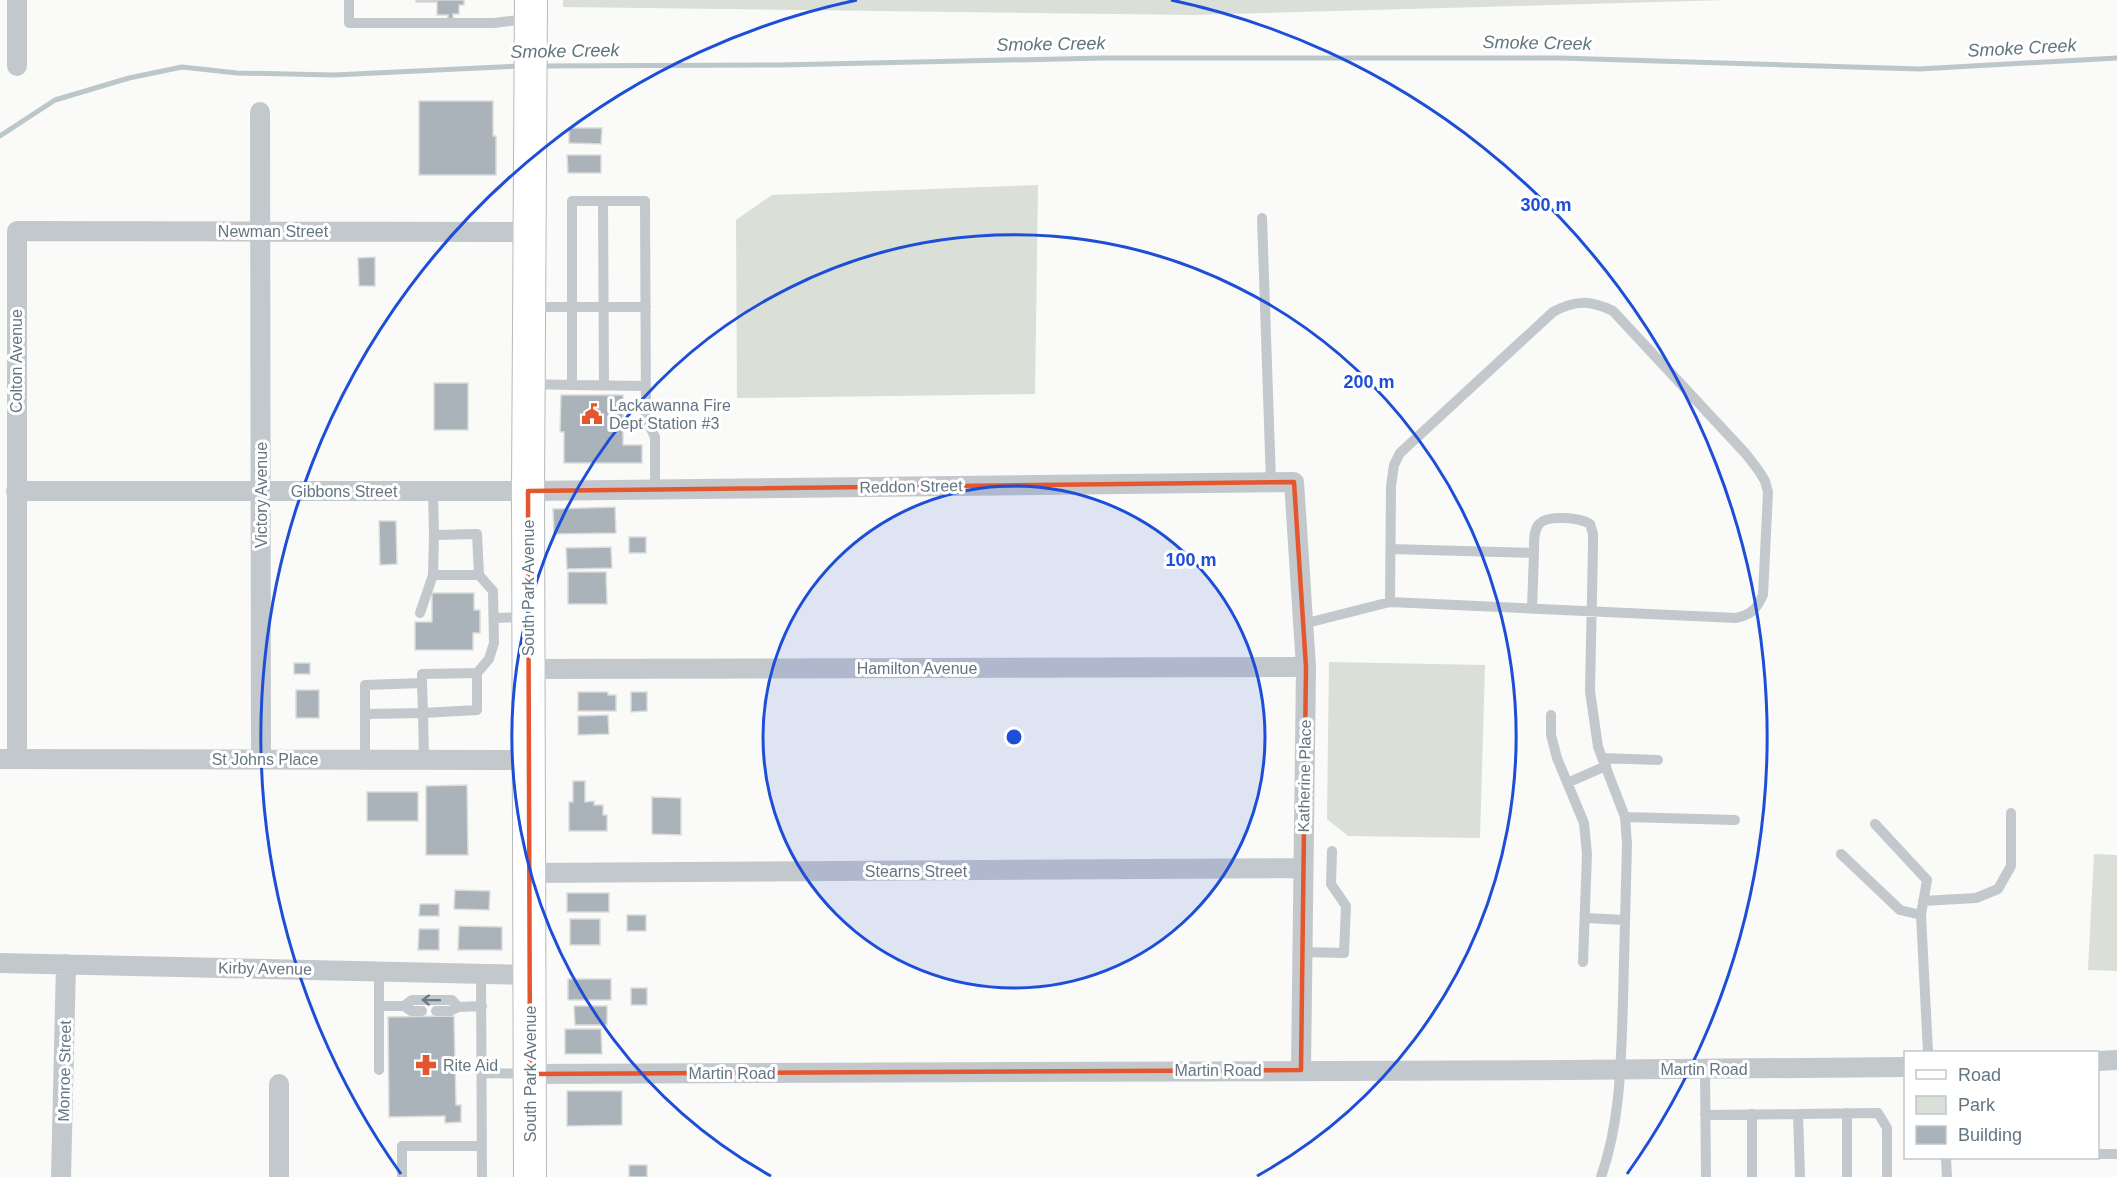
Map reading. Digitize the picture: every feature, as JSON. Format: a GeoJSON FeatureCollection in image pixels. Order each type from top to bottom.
{"type":"FeatureCollection","features":[{"type":"Feature","properties":{"kind":"main road","name":"South Park Avenue"},"geometry":{"type":"LineString","coordinates":[[530,1177],[528,491],[531,10]]}},
{"type":"Feature","properties":{"kind":"street"},"geometry":{"type":"LineString","coordinates":[[17,0],[17,66]]}},
{"type":"Feature","properties":{"kind":"street","name":"Victory Avenue"},"geometry":{"type":"LineString","coordinates":[[260,112],[261,760]]}},
{"type":"Feature","properties":{"kind":"street","name":"Newman Street"},"geometry":{"type":"LineString","coordinates":[[17,231],[529,232]]}},
{"type":"Feature","properties":{"kind":"street","name":"Colton Avenue"},"geometry":{"type":"LineString","coordinates":[[8,759],[10,500],[17,231]]}},
{"type":"Feature","properties":{"kind":"street","name":"Reddon Street"},"geometry":{"type":"LineString","coordinates":[[528,491],[1294,482]]}},
{"type":"Feature","properties":{"kind":"street","name":"Katherine Place"},"geometry":{"type":"LineString","coordinates":[[1294,482],[1306,667],[1301,1070]]}},
{"type":"Feature","properties":{"kind":"street","name":"Gibbons Street"},"geometry":{"type":"LineString","coordinates":[[10,500],[261,491],[528,491]]}},
{"type":"Feature","properties":{"kind":"street","name":"Hamilton Avenue"},"geometry":{"type":"LineString","coordinates":[[529,669],[1306,667]]}},
{"type":"Feature","properties":{"kind":"street","name":"St Johns Place"},"geometry":{"type":"LineString","coordinates":[[8,759],[529,760]]}},
{"type":"Feature","properties":{"kind":"street","name":"Stearns Street"},"geometry":{"type":"LineString","coordinates":[[530,873],[1303,868]]}},
{"type":"Feature","properties":{"kind":"street","name":"Kirby Avenue"},"geometry":{"type":"LineString","coordinates":[[0,963],[530,975]]}},
{"type":"Feature","properties":{"kind":"street","name":"Monroe Street"},"geometry":{"type":"LineString","coordinates":[[62,1177],[66,964]]}},
{"type":"Feature","properties":{"kind":"street"},"geometry":{"type":"LineString","coordinates":[[2099,1061],[2117,1060]]}},
{"type":"Feature","properties":{"kind":"street","name":"Martin Road"},"geometry":{"type":"LineString","coordinates":[[530,1074],[1705,1070],[1904,1067]]}},
{"type":"Feature","properties":{"kind":"street"},"geometry":{"type":"LineString","coordinates":[[279,1084],[279,1177]]}},
{"type":"Feature","properties":{"kind":"lane"},"geometry":{"type":"LineString","coordinates":[[349,0],[349,23],[494,23],[531,10]]}},
{"type":"Feature","properties":{"kind":"lane"},"geometry":{"type":"LineString","coordinates":[[572,385],[572,201],[645,201],[646,419],[655,437],[656,490]]}},
{"type":"Feature","properties":{"kind":"lane"},"geometry":{"type":"LineString","coordinates":[[603,201],[604,385]]}},
{"type":"Feature","properties":{"kind":"lane"},"geometry":{"type":"LineString","coordinates":[[1262,218],[1271,482]]}},
{"type":"Feature","properties":{"kind":"lane"},"geometry":{"type":"LineString","coordinates":[[1303,624],[1390,602],[1736,618],[1750,615],[1757,608],[1763,595],[1768,492],[1765,481],[1746,454],[1612,310],[1599,304],[1584,302],[1568,304],[1553,312],[1400,453],[1394,465],[1391,486],[1390,602]]}},
{"type":"Feature","properties":{"kind":"lane"},"geometry":{"type":"LineString","coordinates":[[529,307],[646,307]]}},
{"type":"Feature","properties":{"kind":"lane"},"geometry":{"type":"LineString","coordinates":[[529,384],[646,386]]}},
{"type":"Feature","properties":{"kind":"lane"},"geometry":{"type":"LineString","coordinates":[[420,614],[434,575],[433,491]]}},
{"type":"Feature","properties":{"kind":"lane"},"geometry":{"type":"LineString","coordinates":[[1532,608],[1535,533],[1539,524],[1556,518],[1583,520],[1590,524],[1593,534],[1590,691],[1598,747],[1625,817],[1627,844],[1621,1070],[1618,1108],[1610,1152],[1601,1177]]}},
{"type":"Feature","properties":{"kind":"lane"},"geometry":{"type":"LineString","coordinates":[[365,714],[477,710],[477,673],[489,659],[494,643],[493,591],[479,575],[477,534],[434,535]]}},
{"type":"Feature","properties":{"kind":"lane"},"geometry":{"type":"LineString","coordinates":[[1391,549],[1534,553]]}},
{"type":"Feature","properties":{"kind":"lane"},"geometry":{"type":"LineString","coordinates":[[434,575],[479,575]]}},
{"type":"Feature","properties":{"kind":"lane"},"geometry":{"type":"LineString","coordinates":[[494,618],[529,617]]}},
{"type":"Feature","properties":{"kind":"lane"},"geometry":{"type":"LineString","coordinates":[[424,759],[422,674],[477,673]]}},
{"type":"Feature","properties":{"kind":"lane"},"geometry":{"type":"LineString","coordinates":[[365,759],[365,685],[422,683]]}},
{"type":"Feature","properties":{"kind":"lane"},"geometry":{"type":"LineString","coordinates":[[1551,715],[1551,735],[1557,758],[1584,823],[1587,854],[1583,962]]}},
{"type":"Feature","properties":{"kind":"lane"},"geometry":{"type":"LineString","coordinates":[[1567,783],[1604,762],[1658,760]]}},
{"type":"Feature","properties":{"kind":"lane"},"geometry":{"type":"LineString","coordinates":[[1923,901],[1976,898],[1998,889],[2011,866],[2011,813]]}},
{"type":"Feature","properties":{"kind":"lane"},"geometry":{"type":"LineString","coordinates":[[1625,817],[1735,820]]}},
{"type":"Feature","properties":{"kind":"lane"},"geometry":{"type":"LineString","coordinates":[[1875,824],[1927,880],[1921,915],[1928,1051]]}},
{"type":"Feature","properties":{"kind":"lane"},"geometry":{"type":"LineString","coordinates":[[1302,952],[1344,953],[1346,906],[1331,884],[1332,851]]}},
{"type":"Feature","properties":{"kind":"lane"},"geometry":{"type":"LineString","coordinates":[[1841,854],[1900,910],[1921,915]]}},
{"type":"Feature","properties":{"kind":"lane"},"geometry":{"type":"LineString","coordinates":[[1586,918],[1625,920]]}},
{"type":"Feature","properties":{"kind":"lane"},"geometry":{"type":"LineString","coordinates":[[379,970],[379,1070]]}},
{"type":"Feature","properties":{"kind":"lane"},"geometry":{"type":"LineString","coordinates":[[481,973],[482,1177]]}},
{"type":"Feature","properties":{"kind":"lane"},"geometry":{"type":"LineString","coordinates":[[404,1006],[412,1000],[452,1000],[458,1007]]}},
{"type":"Feature","properties":{"kind":"lane"},"geometry":{"type":"LineString","coordinates":[[379,1006],[404,1006],[411,1011],[422,1011]]}},
{"type":"Feature","properties":{"kind":"lane"},"geometry":{"type":"LineString","coordinates":[[436,1011],[482,1006]]}},
{"type":"Feature","properties":{"kind":"lane"},"geometry":{"type":"LineString","coordinates":[[1705,1070],[1706,1177]]}},
{"type":"Feature","properties":{"kind":"lane"},"geometry":{"type":"LineString","coordinates":[[482,1073],[530,1074]]}},
{"type":"Feature","properties":{"kind":"lane"},"geometry":{"type":"LineString","coordinates":[[1847,1113],[1847,1177]]}},
{"type":"Feature","properties":{"kind":"lane"},"geometry":{"type":"LineString","coordinates":[[1705,1115],[1878,1113],[1887,1128],[1887,1177]]}},
{"type":"Feature","properties":{"kind":"lane"},"geometry":{"type":"LineString","coordinates":[[1752,1114],[1752,1177]]}},
{"type":"Feature","properties":{"kind":"lane"},"geometry":{"type":"LineString","coordinates":[[1798,1114],[1800,1177]]}},
{"type":"Feature","properties":{"kind":"lane"},"geometry":{"type":"LineString","coordinates":[[402,1177],[402,1146],[482,1146]]}},
{"type":"Feature","properties":{"kind":"lane"},"geometry":{"type":"LineString","coordinates":[[2099,1154],[2117,1154]]}},
{"type":"Feature","properties":{"kind":"lane"},"geometry":{"type":"LineString","coordinates":[[1947,1159],[1947,1177]]}},
{"type":"Feature","properties":{"kind":"highlighted area"},"geometry":{"type":"Polygon","coordinates":[[[1294,482],[1306,667],[1301,1070],[530,1074],[528,491],[1294,482]]]}},
{"type":"Feature","properties":{"kind":"green space"},"geometry":{"type":"Polygon","coordinates":[[[563,0],[1727,0],[1192,15],[563,7],[563,0]]]}},
{"type":"Feature","properties":{"kind":"green space"},"geometry":{"type":"Polygon","coordinates":[[[1038,185],[1035,394],[737,398],[736,220],[772,195],[1038,185]]]}},
{"type":"Feature","properties":{"kind":"green space"},"geometry":{"type":"Polygon","coordinates":[[[1329,662],[1485,665],[1480,838],[1348,836],[1327,819],[1329,662]]]}},
{"type":"Feature","properties":{"kind":"green space"},"geometry":{"type":"Polygon","coordinates":[[[2094,854],[2117,855],[2117,971],[2088,970],[2094,854]]]}},
{"type":"Feature","properties":{"kind":"building"},"geometry":{"type":"Polygon","coordinates":[[[416,0],[464,0],[464,5],[459,5],[459,14],[453,14],[453,19],[448,19],[448,15],[437,15],[437,2],[416,2],[416,0]]]}},
{"type":"Feature","properties":{"kind":"building"},"geometry":{"type":"Polygon","coordinates":[[[419,101],[493,101],[496,175],[419,175],[419,101]]]}},
{"type":"Feature","properties":{"kind":"building"},"geometry":{"type":"Polygon","coordinates":[[[569,128],[602,128],[601,144],[569,143],[569,128]]]}},
{"type":"Feature","properties":{"kind":"building"},"geometry":{"type":"Polygon","coordinates":[[[567,155],[601,155],[601,173],[568,173],[567,155]]]}},
{"type":"Feature","properties":{"kind":"building"},"geometry":{"type":"Polygon","coordinates":[[[375,257],[375,286],[359,286],[358,258],[375,257]]]}},
{"type":"Feature","properties":{"kind":"building"},"geometry":{"type":"Polygon","coordinates":[[[434,383],[468,383],[468,430],[434,430],[434,383]]]}},
{"type":"Feature","properties":{"kind":"building","name":"Lackawanna Fire Dept Station #3"},"geometry":{"type":"Polygon","coordinates":[[[561,395],[623,395],[623,445],[642,445],[642,463],[564,463],[564,432],[560,432],[561,395]]]}},
{"type":"Feature","properties":{"kind":"building"},"geometry":{"type":"Polygon","coordinates":[[[615,507],[616,533],[554,534],[553,509],[615,507]]]}},
{"type":"Feature","properties":{"kind":"building"},"geometry":{"type":"Polygon","coordinates":[[[379,521],[396,521],[397,564],[380,565],[379,521]]]}},
{"type":"Feature","properties":{"kind":"building"},"geometry":{"type":"Polygon","coordinates":[[[629,537],[646,537],[646,553],[629,553],[629,537]]]}},
{"type":"Feature","properties":{"kind":"building"},"geometry":{"type":"Polygon","coordinates":[[[611,547],[612,568],[567,569],[566,548],[611,547]]]}},
{"type":"Feature","properties":{"kind":"building"},"geometry":{"type":"Polygon","coordinates":[[[568,572],[606,572],[607,604],[568,604],[568,572]]]}},
{"type":"Feature","properties":{"kind":"building"},"geometry":{"type":"Polygon","coordinates":[[[432,593],[474,593],[474,610],[480,610],[480,633],[473,633],[473,650],[415,650],[415,622],[432,622],[432,593]]]}},
{"type":"Feature","properties":{"kind":"building"},"geometry":{"type":"Polygon","coordinates":[[[294,663],[310,663],[310,674],[294,674],[294,663]]]}},
{"type":"Feature","properties":{"kind":"building"},"geometry":{"type":"Polygon","coordinates":[[[296,690],[319,690],[319,718],[296,718],[296,690]]]}},
{"type":"Feature","properties":{"kind":"building"},"geometry":{"type":"Polygon","coordinates":[[[578,692],[608,692],[608,695],[616,695],[616,711],[578,711],[578,692]]]}},
{"type":"Feature","properties":{"kind":"building"},"geometry":{"type":"Polygon","coordinates":[[[631,692],[647,692],[647,711],[631,712],[631,692]]]}},
{"type":"Feature","properties":{"kind":"building"},"geometry":{"type":"Polygon","coordinates":[[[608,715],[609,734],[578,735],[578,716],[608,715]]]}},
{"type":"Feature","properties":{"kind":"building"},"geometry":{"type":"Polygon","coordinates":[[[573,781],[585,781],[585,802],[594,801],[594,805],[603,805],[603,815],[607,815],[607,831],[569,831],[569,802],[573,802],[573,781]]]}},
{"type":"Feature","properties":{"kind":"building"},"geometry":{"type":"Polygon","coordinates":[[[467,785],[468,855],[426,855],[426,786],[467,785]]]}},
{"type":"Feature","properties":{"kind":"building"},"geometry":{"type":"Polygon","coordinates":[[[367,792],[418,792],[418,821],[367,821],[367,792]]]}},
{"type":"Feature","properties":{"kind":"building"},"geometry":{"type":"Polygon","coordinates":[[[652,797],[681,798],[681,835],[652,834],[652,797]]]}},
{"type":"Feature","properties":{"kind":"building"},"geometry":{"type":"Polygon","coordinates":[[[455,890],[490,891],[489,910],[454,909],[455,890]]]}},
{"type":"Feature","properties":{"kind":"building"},"geometry":{"type":"Polygon","coordinates":[[[567,893],[609,893],[609,912],[567,912],[567,893]]]}},
{"type":"Feature","properties":{"kind":"building"},"geometry":{"type":"Polygon","coordinates":[[[420,904],[439,904],[439,916],[419,916],[420,904]]]}},
{"type":"Feature","properties":{"kind":"building"},"geometry":{"type":"Polygon","coordinates":[[[627,915],[646,915],[646,931],[627,931],[627,915]]]}},
{"type":"Feature","properties":{"kind":"building"},"geometry":{"type":"Polygon","coordinates":[[[570,919],[600,919],[600,945],[570,945],[570,919]]]}},
{"type":"Feature","properties":{"kind":"building"},"geometry":{"type":"Polygon","coordinates":[[[459,926],[502,927],[502,950],[458,950],[459,926]]]}},
{"type":"Feature","properties":{"kind":"building"},"geometry":{"type":"Polygon","coordinates":[[[419,929],[439,929],[439,950],[418,950],[419,929]]]}},
{"type":"Feature","properties":{"kind":"building"},"geometry":{"type":"Polygon","coordinates":[[[568,979],[611,979],[611,1000],[568,1000],[568,979]]]}},
{"type":"Feature","properties":{"kind":"building"},"geometry":{"type":"Polygon","coordinates":[[[631,988],[647,988],[647,1005],[631,1005],[631,988]]]}},
{"type":"Feature","properties":{"kind":"building"},"geometry":{"type":"Polygon","coordinates":[[[574,1006],[607,1006],[607,1025],[575,1025],[574,1006]]]}},
{"type":"Feature","properties":{"kind":"building"},"geometry":{"type":"Polygon","coordinates":[[[454,1016],[456,1105],[461,1105],[461,1122],[445,1123],[445,1116],[389,1117],[388,1017],[454,1016]]]}},
{"type":"Feature","properties":{"kind":"building"},"geometry":{"type":"Polygon","coordinates":[[[565,1029],[601,1029],[602,1054],[565,1054],[565,1029]]]}},
{"type":"Feature","properties":{"kind":"building"},"geometry":{"type":"Polygon","coordinates":[[[567,1091],[622,1091],[622,1125],[567,1126],[567,1091]]]}},
{"type":"Feature","properties":{"kind":"building"},"geometry":{"type":"Polygon","coordinates":[[[629,1165],[647,1165],[647,1177],[629,1177],[629,1165]]]}},
{"type":"Feature","properties":{"kind":"waterway","name":"Smoke Creek"},"geometry":{"type":"LineString","coordinates":[[541,66],[779,65],[1104,58],[1560,58],[1919,69],[2117,58]]}},
{"type":"Feature","properties":{"kind":"waterway","name":"Smoke Creek"},"geometry":{"type":"LineString","coordinates":[[0,136],[55,100],[129,78],[182,67],[237,73],[334,75],[520,66]]}},
{"type":"Feature","properties":{"kind":"place","name":"Lackawanna Fire Dept Station #3"},"geometry":{"type":"Point","coordinates":[592,414]}},
{"type":"Feature","properties":{"kind":"place","name":"Rite Aid"},"geometry":{"type":"Point","coordinates":[426,1065]}}]}
